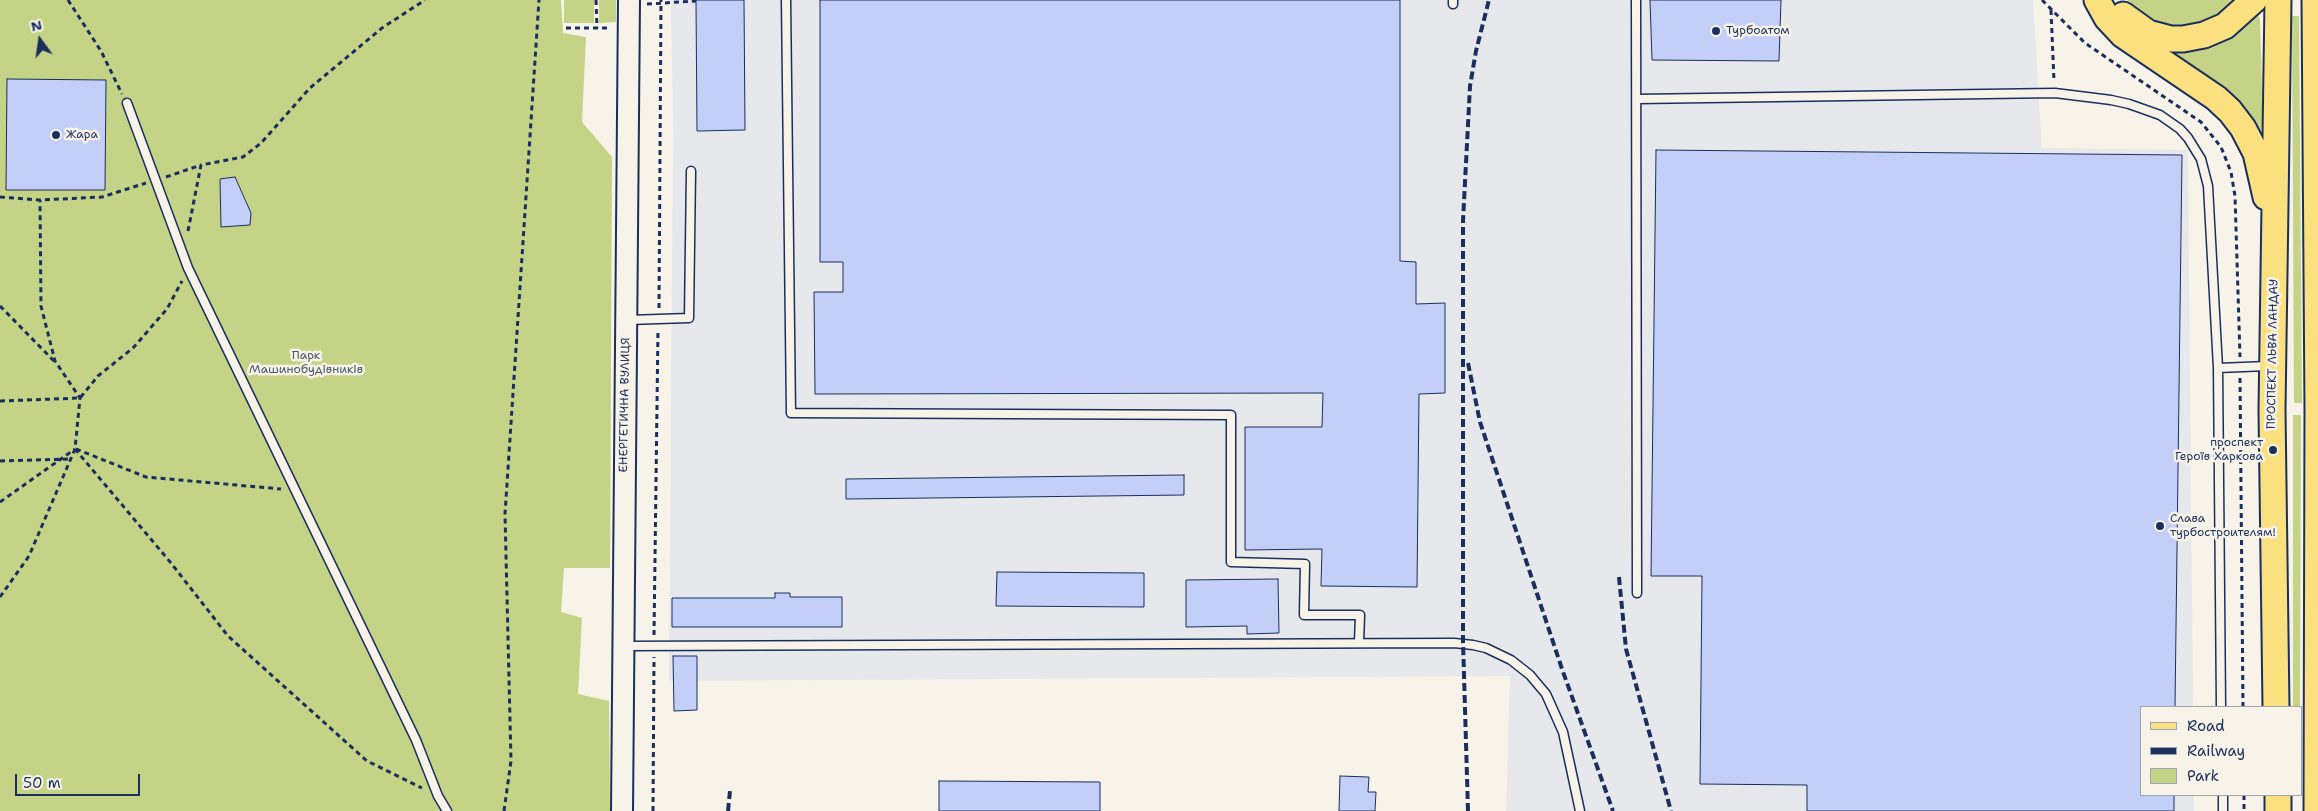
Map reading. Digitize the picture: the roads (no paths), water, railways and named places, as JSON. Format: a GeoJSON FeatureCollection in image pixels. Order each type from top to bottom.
{"type":"FeatureCollection","features":[{"type":"Feature","properties":{"kind":"main road"},"geometry":{"type":"LineString","coordinates":[[2097,0],[2107,18],[2123,34],[2216,98],[2243,128],[2256,153],[2261,170],[2274,274]]}},
{"type":"Feature","properties":{"kind":"main road"},"geometry":{"type":"LineString","coordinates":[[2109,0],[2131,22],[2148,33],[2171,39],[2183,39],[2204,35],[2225,26],[2254,0]]}},
{"type":"Feature","properties":{"kind":"main road","name":"ПРОСПЕКТ ЛЬВА ЛАНДАУ"},"geometry":{"type":"LineString","coordinates":[[2276,706],[2273,366],[2278,0]]}},
{"type":"Feature","properties":{"kind":"main road"},"geometry":{"type":"LineString","coordinates":[[2314,0],[2317,268],[2317,811]]}},
{"type":"Feature","properties":{"kind":"main road"},"geometry":{"type":"LineString","coordinates":[[2278,796],[2278,811]]}},
{"type":"Feature","properties":{"kind":"street","name":"ЕНЕРГЕТИЧНА ВУЛИЦЯ"},"geometry":{"type":"LineString","coordinates":[[622,811],[629,2]]}},
{"type":"Feature","properties":{"kind":"lane"},"geometry":{"type":"LineString","coordinates":[[786,0],[791,413],[1232,415],[1231,562],[1305,564],[1304,615],[1360,615],[1360,643]]}},
{"type":"Feature","properties":{"kind":"lane"},"geometry":{"type":"LineString","coordinates":[[1636,0],[1637,593]]}},
{"type":"Feature","properties":{"kind":"lane"},"geometry":{"type":"LineString","coordinates":[[1637,99],[2054,94],[2111,100],[2160,115],[2180,129],[2196,149],[2205,172],[2211,206],[2218,368],[2222,706]]}},
{"type":"Feature","properties":{"kind":"lane"},"geometry":{"type":"LineString","coordinates":[[127,103],[188,268],[416,740],[438,796],[448,811]]}},
{"type":"Feature","properties":{"kind":"lane"},"geometry":{"type":"LineString","coordinates":[[626,320],[689,318],[691,171]]}},
{"type":"Feature","properties":{"kind":"lane"},"geometry":{"type":"LineString","coordinates":[[2218,368],[2273,366]]}},
{"type":"Feature","properties":{"kind":"lane"},"geometry":{"type":"LineString","coordinates":[[624,646],[1360,643],[1454,643],[1473,645],[1498,653],[1521,668],[1540,685],[1558,719],[1567,745],[1580,811]]}},
{"type":"Feature","properties":{"kind":"lane"},"geometry":{"type":"LineString","coordinates":[[2222,796],[2223,811]]}},
{"type":"Feature","properties":{"kind":"railway"},"geometry":{"type":"LineString","coordinates":[[1468,811],[1463,641],[1463,221],[1470,86],[1476,51],[1489,0]]}},
{"type":"Feature","properties":{"kind":"railway"},"geometry":{"type":"LineString","coordinates":[[1468,363],[1480,422],[1562,669],[1613,811]]}},
{"type":"Feature","properties":{"kind":"railway"},"geometry":{"type":"LineString","coordinates":[[1619,577],[1626,649],[1671,811]]}},
{"type":"Feature","properties":{"kind":"railway"},"geometry":{"type":"LineString","coordinates":[[728,811],[730,791]]}},
{"type":"Feature","properties":{"kind":"place","name":"Турбоатом"},"geometry":{"type":"Point","coordinates":[1716,31]}},
{"type":"Feature","properties":{"kind":"place","name":"Жара"},"geometry":{"type":"Point","coordinates":[56,135]}},
{"type":"Feature","properties":{"kind":"place","name":"проспект Героїв Харкова"},"geometry":{"type":"Point","coordinates":[2273,450]}},
{"type":"Feature","properties":{"kind":"place","name":"Слава турбостроителям!"},"geometry":{"type":"Point","coordinates":[2160,526]}},
{"type":"Feature","properties":{"kind":"park label","name":"Парк Машинобудівників"},"geometry":{"type":"Point","coordinates":[306,363]}}]}
